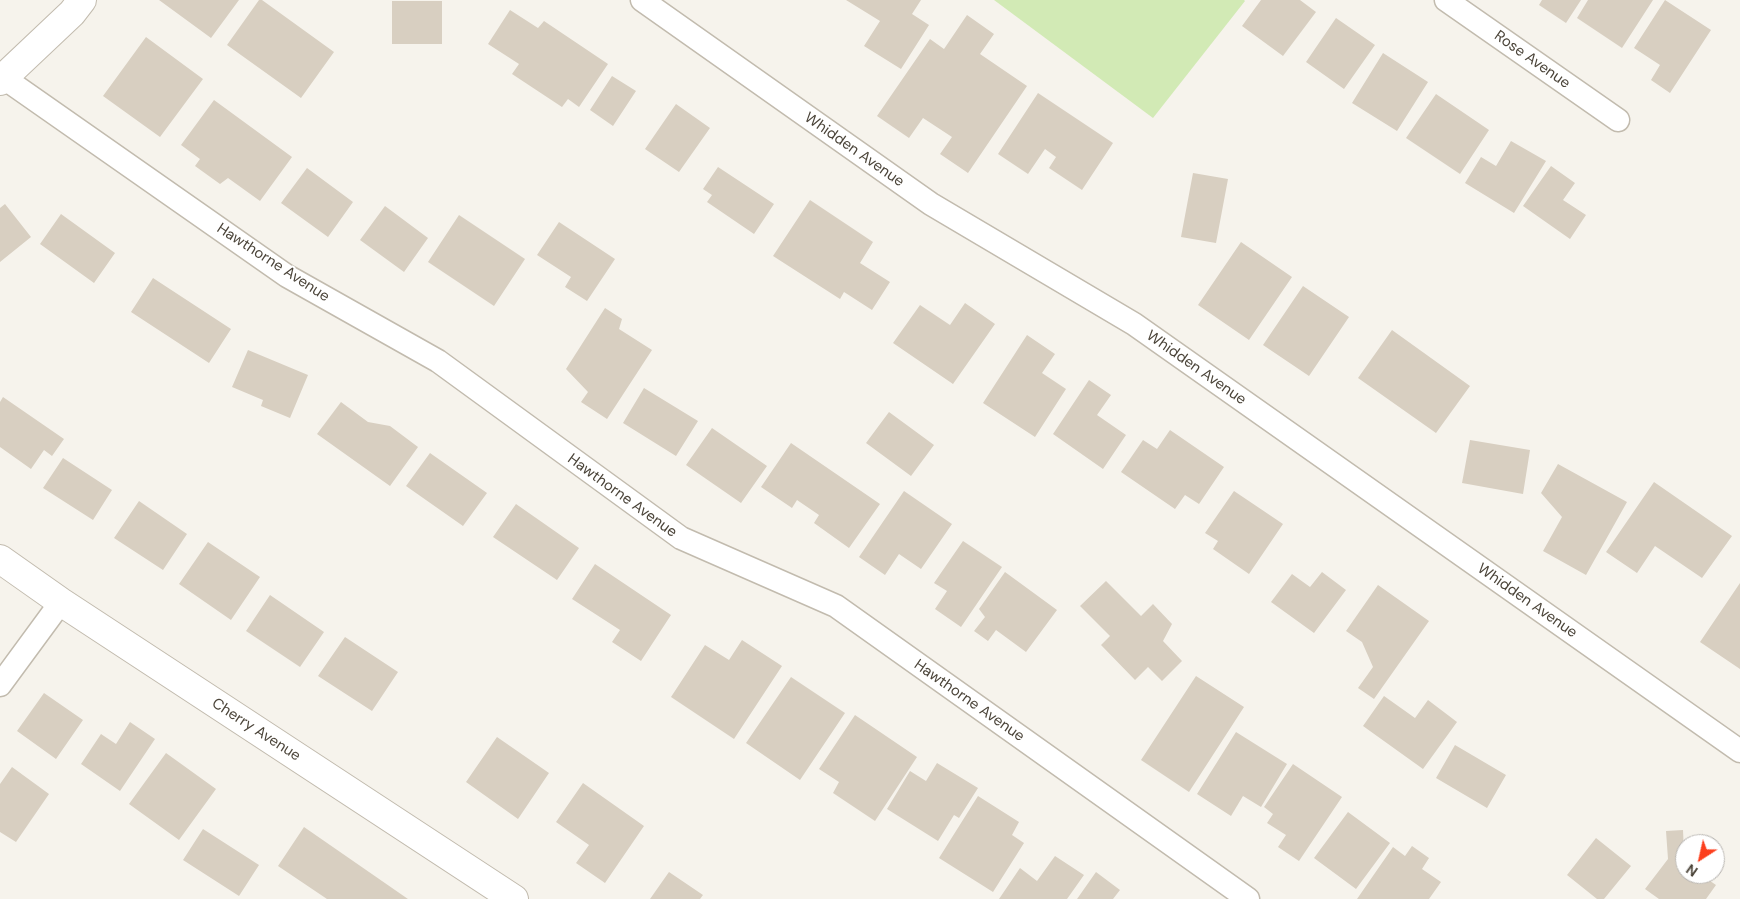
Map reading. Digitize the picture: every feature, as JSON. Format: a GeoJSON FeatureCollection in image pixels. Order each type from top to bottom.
{"type":"FeatureCollection","features":[{"type":"Feature","properties":{"kind":"street"},"geometry":{"type":"LineString","coordinates":[[2,79],[72,13],[82,0]]}},
{"type":"Feature","properties":{"kind":"street","name":"Whidden Avenue"},"geometry":{"type":"LineString","coordinates":[[642,0],[930,204],[1134,324],[1740,751]]}},
{"type":"Feature","properties":{"kind":"street","name":"Rose Avenue"},"geometry":{"type":"LineString","coordinates":[[1446,0],[1618,120]]}},
{"type":"Feature","properties":{"kind":"street","name":"Hawthorne Avenue"},"geometry":{"type":"LineString","coordinates":[[2,79],[287,276],[438,361],[681,538],[836,606],[1248,899]]}},
{"type":"Feature","properties":{"kind":"street","name":"Cherry Avenue"},"geometry":{"type":"LineString","coordinates":[[0,559],[61,602],[514,899]]}},
{"type":"Feature","properties":{"kind":"street"},"geometry":{"type":"LineString","coordinates":[[0,685],[61,602]]}},
{"type":"Feature","properties":{"kind":"green space"},"geometry":{"type":"Polygon","coordinates":[[[994,0],[1244,0],[1245,1],[1153,118],[994,0]]]}},
{"type":"Feature","properties":{"kind":"building"},"geometry":{"type":"Polygon","coordinates":[[[159,0],[239,0],[211,38],[159,0]]]}},
{"type":"Feature","properties":{"kind":"building"},"geometry":{"type":"Polygon","coordinates":[[[259,0],[262,0],[334,52],[301,98],[227,45],[259,0]]]}},
{"type":"Feature","properties":{"kind":"building"},"geometry":{"type":"Polygon","coordinates":[[[846,0],[921,0],[912,14],[929,25],[901,69],[864,46],[880,21],[846,0]]]}},
{"type":"Feature","properties":{"kind":"building"},"geometry":{"type":"Polygon","coordinates":[[[1261,0],[1300,0],[1316,12],[1283,56],[1242,26],[1261,0]]]}},
{"type":"Feature","properties":{"kind":"building"},"geometry":{"type":"Polygon","coordinates":[[[1542,0],[1581,0],[1566,23],[1539,5],[1542,0]]]}},
{"type":"Feature","properties":{"kind":"building"},"geometry":{"type":"Polygon","coordinates":[[[1588,0],[1653,0],[1622,48],[1577,18],[1588,0]]]}},
{"type":"Feature","properties":{"kind":"building"},"geometry":{"type":"Polygon","coordinates":[[[1665,0],[1711,30],[1670,93],[1651,80],[1660,65],[1634,48],[1665,0]]]}},
{"type":"Feature","properties":{"kind":"building"},"geometry":{"type":"Polygon","coordinates":[[[392,1],[442,1],[442,44],[392,44],[392,1]]]}},
{"type":"Feature","properties":{"kind":"building"},"geometry":{"type":"Polygon","coordinates":[[[510,10],[538,28],[544,21],[608,64],[579,107],[568,99],[562,107],[512,74],[519,64],[488,44],[510,10]]]}},
{"type":"Feature","properties":{"kind":"building"},"geometry":{"type":"Polygon","coordinates":[[[967,15],[994,34],[980,54],[1027,86],[968,173],[940,154],[952,137],[923,118],[909,138],[877,116],[930,39],[944,49],[967,15]]]}},
{"type":"Feature","properties":{"kind":"building"},"geometry":{"type":"Polygon","coordinates":[[[1336,18],[1375,45],[1344,89],[1306,62],[1336,18]]]}},
{"type":"Feature","properties":{"kind":"building"},"geometry":{"type":"Polygon","coordinates":[[[146,37],[203,79],[160,137],[103,96],[146,37]]]}},
{"type":"Feature","properties":{"kind":"building"},"geometry":{"type":"Polygon","coordinates":[[[1383,53],[1428,82],[1397,131],[1352,103],[1383,53]]]}},
{"type":"Feature","properties":{"kind":"building"},"geometry":{"type":"Polygon","coordinates":[[[612,76],[636,91],[613,126],[590,110],[612,76]]]}},
{"type":"Feature","properties":{"kind":"building"},"geometry":{"type":"Polygon","coordinates":[[[1038,93],[1113,143],[1082,190],[1049,168],[1056,157],[1045,149],[1028,174],[998,154],[1038,93]]]}},
{"type":"Feature","properties":{"kind":"building"},"geometry":{"type":"Polygon","coordinates":[[[1436,94],[1489,130],[1460,174],[1406,138],[1436,94]]]}},
{"type":"Feature","properties":{"kind":"building"},"geometry":{"type":"Polygon","coordinates":[[[214,100],[292,157],[260,201],[228,178],[220,184],[195,166],[200,159],[181,145],[214,100]]]}},
{"type":"Feature","properties":{"kind":"building"},"geometry":{"type":"Polygon","coordinates":[[[676,104],[710,128],[679,172],[645,149],[676,104]]]}},
{"type":"Feature","properties":{"kind":"building"},"geometry":{"type":"Polygon","coordinates":[[[1511,141],[1546,161],[1514,213],[1465,183],[1481,157],[1496,166],[1511,141]]]}},
{"type":"Feature","properties":{"kind":"building"},"geometry":{"type":"Polygon","coordinates":[[[1551,166],[1575,183],[1563,200],[1586,215],[1570,239],[1523,206],[1551,166]]]}},
{"type":"Feature","properties":{"kind":"building"},"geometry":{"type":"Polygon","coordinates":[[[718,167],[774,204],[754,234],[707,202],[712,195],[703,189],[718,167]]]}},
{"type":"Feature","properties":{"kind":"building"},"geometry":{"type":"Polygon","coordinates":[[[307,168],[353,202],[328,237],[281,203],[307,168]]]}},
{"type":"Feature","properties":{"kind":"building"},"geometry":{"type":"Polygon","coordinates":[[[1193,173],[1228,179],[1216,243],[1181,237],[1193,173]]]}},
{"type":"Feature","properties":{"kind":"building"},"geometry":{"type":"Polygon","coordinates":[[[810,200],[873,242],[860,263],[890,282],[872,310],[844,292],[840,299],[773,256],[810,200]]]}},
{"type":"Feature","properties":{"kind":"building"},"geometry":{"type":"Polygon","coordinates":[[[5,204],[31,237],[0,262],[0,208],[5,204]]]}},
{"type":"Feature","properties":{"kind":"building"},"geometry":{"type":"Polygon","coordinates":[[[385,206],[428,238],[404,272],[360,240],[385,206]]]}},
{"type":"Feature","properties":{"kind":"building"},"geometry":{"type":"Polygon","coordinates":[[[61,214],[115,253],[94,283],[40,244],[61,214]]]}},
{"type":"Feature","properties":{"kind":"building"},"geometry":{"type":"Polygon","coordinates":[[[459,215],[525,259],[494,306],[428,262],[459,215]]]}},
{"type":"Feature","properties":{"kind":"building"},"geometry":{"type":"Polygon","coordinates":[[[559,222],[615,259],[587,301],[565,287],[571,277],[537,255],[559,222]]]}},
{"type":"Feature","properties":{"kind":"building"},"geometry":{"type":"Polygon","coordinates":[[[1241,242],[1292,277],[1249,340],[1198,305],[1241,242]]]}},
{"type":"Feature","properties":{"kind":"building"},"geometry":{"type":"Polygon","coordinates":[[[153,278],[231,329],[209,363],[131,312],[153,278]]]}},
{"type":"Feature","properties":{"kind":"building"},"geometry":{"type":"Polygon","coordinates":[[[1303,286],[1349,317],[1309,376],[1263,345],[1303,286]]]}},
{"type":"Feature","properties":{"kind":"building"},"geometry":{"type":"Polygon","coordinates":[[[965,303],[995,324],[953,384],[893,343],[920,305],[950,325],[965,303]]]}},
{"type":"Feature","properties":{"kind":"building"},"geometry":{"type":"Polygon","coordinates":[[[605,308],[622,319],[619,329],[652,350],[607,419],[581,402],[588,392],[566,369],[605,308]]]}},
{"type":"Feature","properties":{"kind":"building"},"geometry":{"type":"Polygon","coordinates":[[[1392,330],[1470,386],[1436,433],[1358,378],[1392,330]]]}},
{"type":"Feature","properties":{"kind":"building"},"geometry":{"type":"Polygon","coordinates":[[[1027,335],[1055,354],[1042,373],[1066,389],[1035,437],[983,403],[1027,335]]]}},
{"type":"Feature","properties":{"kind":"building"},"geometry":{"type":"Polygon","coordinates":[[[248,350],[308,375],[290,418],[261,406],[263,400],[232,387],[248,350]]]}},
{"type":"Feature","properties":{"kind":"building"},"geometry":{"type":"Polygon","coordinates":[[[1089,380],[1111,395],[1097,415],[1126,435],[1103,469],[1053,434],[1089,380]]]}},
{"type":"Feature","properties":{"kind":"building"},"geometry":{"type":"Polygon","coordinates":[[[644,388],[698,421],[676,456],[623,423],[644,388]]]}},
{"type":"Feature","properties":{"kind":"building"},"geometry":{"type":"Polygon","coordinates":[[[3,397],[64,439],[52,456],[44,450],[31,469],[0,447],[0,402],[3,397]]]}},
{"type":"Feature","properties":{"kind":"building"},"geometry":{"type":"Polygon","coordinates":[[[341,402],[368,422],[390,426],[418,447],[390,486],[317,434],[341,402]]]}},
{"type":"Feature","properties":{"kind":"building"},"geometry":{"type":"Polygon","coordinates":[[[889,412],[934,445],[911,476],[866,443],[889,412]]]}},
{"type":"Feature","properties":{"kind":"building"},"geometry":{"type":"Polygon","coordinates":[[[712,428],[767,466],[741,503],[686,465],[712,428]]]}},
{"type":"Feature","properties":{"kind":"building"},"geometry":{"type":"Polygon","coordinates":[[[1170,430],[1224,467],[1199,504],[1185,495],[1175,509],[1121,472],[1143,440],[1157,449],[1170,430]]]}},
{"type":"Feature","properties":{"kind":"building"},"geometry":{"type":"Polygon","coordinates":[[[1470,440],[1530,450],[1523,494],[1462,483],[1470,440]]]}},
{"type":"Feature","properties":{"kind":"building"},"geometry":{"type":"Polygon","coordinates":[[[791,443],[880,504],[849,548],[814,523],[819,515],[797,500],[792,508],[761,487],[791,443]]]}},
{"type":"Feature","properties":{"kind":"building"},"geometry":{"type":"Polygon","coordinates":[[[430,453],[487,493],[463,526],[406,486],[430,453]]]}},
{"type":"Feature","properties":{"kind":"building"},"geometry":{"type":"Polygon","coordinates":[[[63,458],[112,490],[93,520],[43,488],[63,458]]]}},
{"type":"Feature","properties":{"kind":"building"},"geometry":{"type":"Polygon","coordinates":[[[1558,464],[1627,502],[1586,575],[1543,551],[1562,517],[1541,493],[1558,464]]]}},
{"type":"Feature","properties":{"kind":"building"},"geometry":{"type":"Polygon","coordinates":[[[1654,482],[1732,536],[1702,578],[1655,546],[1637,573],[1606,552],[1654,482]]]}},
{"type":"Feature","properties":{"kind":"building"},"geometry":{"type":"Polygon","coordinates":[[[904,491],[952,524],[921,569],[899,554],[885,575],[859,557],[904,491]]]}},
{"type":"Feature","properties":{"kind":"building"},"geometry":{"type":"Polygon","coordinates":[[[1234,491],[1283,524],[1249,574],[1213,549],[1218,541],[1205,533],[1234,491]]]}},
{"type":"Feature","properties":{"kind":"building"},"geometry":{"type":"Polygon","coordinates":[[[139,501],[187,534],[163,570],[114,538],[139,501]]]}},
{"type":"Feature","properties":{"kind":"building"},"geometry":{"type":"Polygon","coordinates":[[[516,504],[579,548],[557,580],[493,537],[516,504]]]}},
{"type":"Feature","properties":{"kind":"building"},"geometry":{"type":"Polygon","coordinates":[[[963,541],[1002,567],[961,627],[935,609],[947,591],[934,583],[963,541]]]}},
{"type":"Feature","properties":{"kind":"building"},"geometry":{"type":"Polygon","coordinates":[[[208,542],[260,577],[231,620],[179,584],[208,542]]]}},
{"type":"Feature","properties":{"kind":"building"},"geometry":{"type":"Polygon","coordinates":[[[595,564],[671,615],[641,661],[612,642],[620,630],[572,599],[595,564]]]}},
{"type":"Feature","properties":{"kind":"building"},"geometry":{"type":"Polygon","coordinates":[[[1005,572],[1057,610],[1026,652],[996,630],[988,641],[974,631],[985,617],[979,609],[1005,572]]]}},
{"type":"Feature","properties":{"kind":"building"},"geometry":{"type":"Polygon","coordinates":[[[1322,572],[1346,590],[1314,633],[1271,602],[1292,574],[1310,587],[1322,572]]]}},
{"type":"Feature","properties":{"kind":"building"},"geometry":{"type":"Polygon","coordinates":[[[1106,581],[1141,616],[1153,604],[1172,624],[1163,641],[1182,661],[1162,681],[1148,667],[1135,680],[1101,645],[1110,636],[1080,606],[1106,581]]]}},
{"type":"Feature","properties":{"kind":"building"},"geometry":{"type":"Polygon","coordinates":[[[1740,583],[1740,669],[1700,642],[1740,583]]]}},
{"type":"Feature","properties":{"kind":"building"},"geometry":{"type":"Polygon","coordinates":[[[1378,585],[1429,621],[1374,699],[1358,688],[1373,667],[1362,642],[1346,631],[1378,585]]]}},
{"type":"Feature","properties":{"kind":"building"},"geometry":{"type":"Polygon","coordinates":[[[270,595],[324,632],[300,667],[246,631],[270,595]]]}},
{"type":"Feature","properties":{"kind":"building"},"geometry":{"type":"Polygon","coordinates":[[[345,637],[398,672],[372,711],[318,676],[345,637]]]}},
{"type":"Feature","properties":{"kind":"building"},"geometry":{"type":"Polygon","coordinates":[[[742,640],[782,666],[734,739],[671,697],[705,645],[729,660],[742,640]]]}},
{"type":"Feature","properties":{"kind":"building"},"geometry":{"type":"Polygon","coordinates":[[[1196,676],[1244,707],[1189,792],[1141,760],[1196,676]]]}},
{"type":"Feature","properties":{"kind":"building"},"geometry":{"type":"Polygon","coordinates":[[[791,677],[845,713],[800,780],[746,743],[791,677]]]}},
{"type":"Feature","properties":{"kind":"building"},"geometry":{"type":"Polygon","coordinates":[[[44,693],[83,720],[56,759],[17,731],[44,693]]]}},
{"type":"Feature","properties":{"kind":"building"},"geometry":{"type":"Polygon","coordinates":[[[1384,696],[1415,718],[1428,700],[1457,722],[1423,769],[1363,726],[1384,696]]]}},
{"type":"Feature","properties":{"kind":"building"},"geometry":{"type":"Polygon","coordinates":[[[855,715],[917,757],[875,821],[833,793],[839,782],[819,769],[855,715]]]}},
{"type":"Feature","properties":{"kind":"building"},"geometry":{"type":"Polygon","coordinates":[[[130,722],[155,739],[120,791],[81,764],[101,734],[116,744],[130,722]]]}},
{"type":"Feature","properties":{"kind":"building"},"geometry":{"type":"Polygon","coordinates":[[[1236,732],[1287,764],[1261,807],[1243,796],[1231,816],[1197,794],[1236,732]]]}},
{"type":"Feature","properties":{"kind":"building"},"geometry":{"type":"Polygon","coordinates":[[[497,737],[549,773],[518,819],[466,782],[497,737]]]}},
{"type":"Feature","properties":{"kind":"building"},"geometry":{"type":"Polygon","coordinates":[[[1455,745],[1506,775],[1487,808],[1436,778],[1455,745]]]}},
{"type":"Feature","properties":{"kind":"building"},"geometry":{"type":"Polygon","coordinates":[[[166,753],[216,789],[179,840],[129,804],[166,753]]]}},
{"type":"Feature","properties":{"kind":"building"},"geometry":{"type":"Polygon","coordinates":[[[937,763],[978,788],[959,818],[954,815],[938,841],[887,809],[910,771],[926,781],[937,763]]]}},
{"type":"Feature","properties":{"kind":"building"},"geometry":{"type":"Polygon","coordinates":[[[1293,764],[1342,797],[1299,861],[1278,847],[1286,835],[1267,823],[1273,814],[1264,807],[1293,764]]]}},
{"type":"Feature","properties":{"kind":"building"},"geometry":{"type":"Polygon","coordinates":[[[12,767],[49,794],[16,842],[0,832],[0,784],[12,767]]]}},
{"type":"Feature","properties":{"kind":"building"},"geometry":{"type":"Polygon","coordinates":[[[583,783],[644,826],[605,883],[576,863],[589,845],[556,822],[583,783]]]}},
{"type":"Feature","properties":{"kind":"building"},"geometry":{"type":"Polygon","coordinates":[[[978,796],[1019,822],[1012,835],[1024,843],[993,892],[939,858],[978,796]]]}},
{"type":"Feature","properties":{"kind":"building"},"geometry":{"type":"Polygon","coordinates":[[[1348,812],[1390,843],[1356,889],[1314,858],[1348,812]]]}},
{"type":"Feature","properties":{"kind":"building"},"geometry":{"type":"Polygon","coordinates":[[[304,827],[408,899],[327,899],[278,866],[304,827]]]}},
{"type":"Feature","properties":{"kind":"building"},"geometry":{"type":"Polygon","coordinates":[[[203,829],[259,865],[239,896],[183,860],[203,829]]]}},
{"type":"Feature","properties":{"kind":"building"},"geometry":{"type":"Polygon","coordinates":[[[1683,830],[1683,834],[1675,834],[1675,884],[1715,884],[1716,885],[1706,899],[1659,899],[1645,889],[1668,859],[1666,831],[1683,830]]]}},
{"type":"Feature","properties":{"kind":"building"},"geometry":{"type":"Polygon","coordinates":[[[1596,838],[1631,866],[1604,899],[1597,899],[1567,875],[1596,838]]]}},
{"type":"Feature","properties":{"kind":"building"},"geometry":{"type":"Polygon","coordinates":[[[1412,846],[1429,858],[1422,869],[1441,882],[1429,899],[1357,899],[1393,847],[1405,856],[1412,846]]]}},
{"type":"Feature","properties":{"kind":"building"},"geometry":{"type":"Polygon","coordinates":[[[1055,856],[1084,875],[1067,899],[999,899],[1020,868],[1037,881],[1055,856]]]}},
{"type":"Feature","properties":{"kind":"building"},"geometry":{"type":"Polygon","coordinates":[[[669,872],[703,895],[700,899],[650,899],[669,872]]]}},
{"type":"Feature","properties":{"kind":"building"},"geometry":{"type":"Polygon","coordinates":[[[1096,872],[1120,890],[1113,899],[1077,899],[1096,872]]]}}]}
